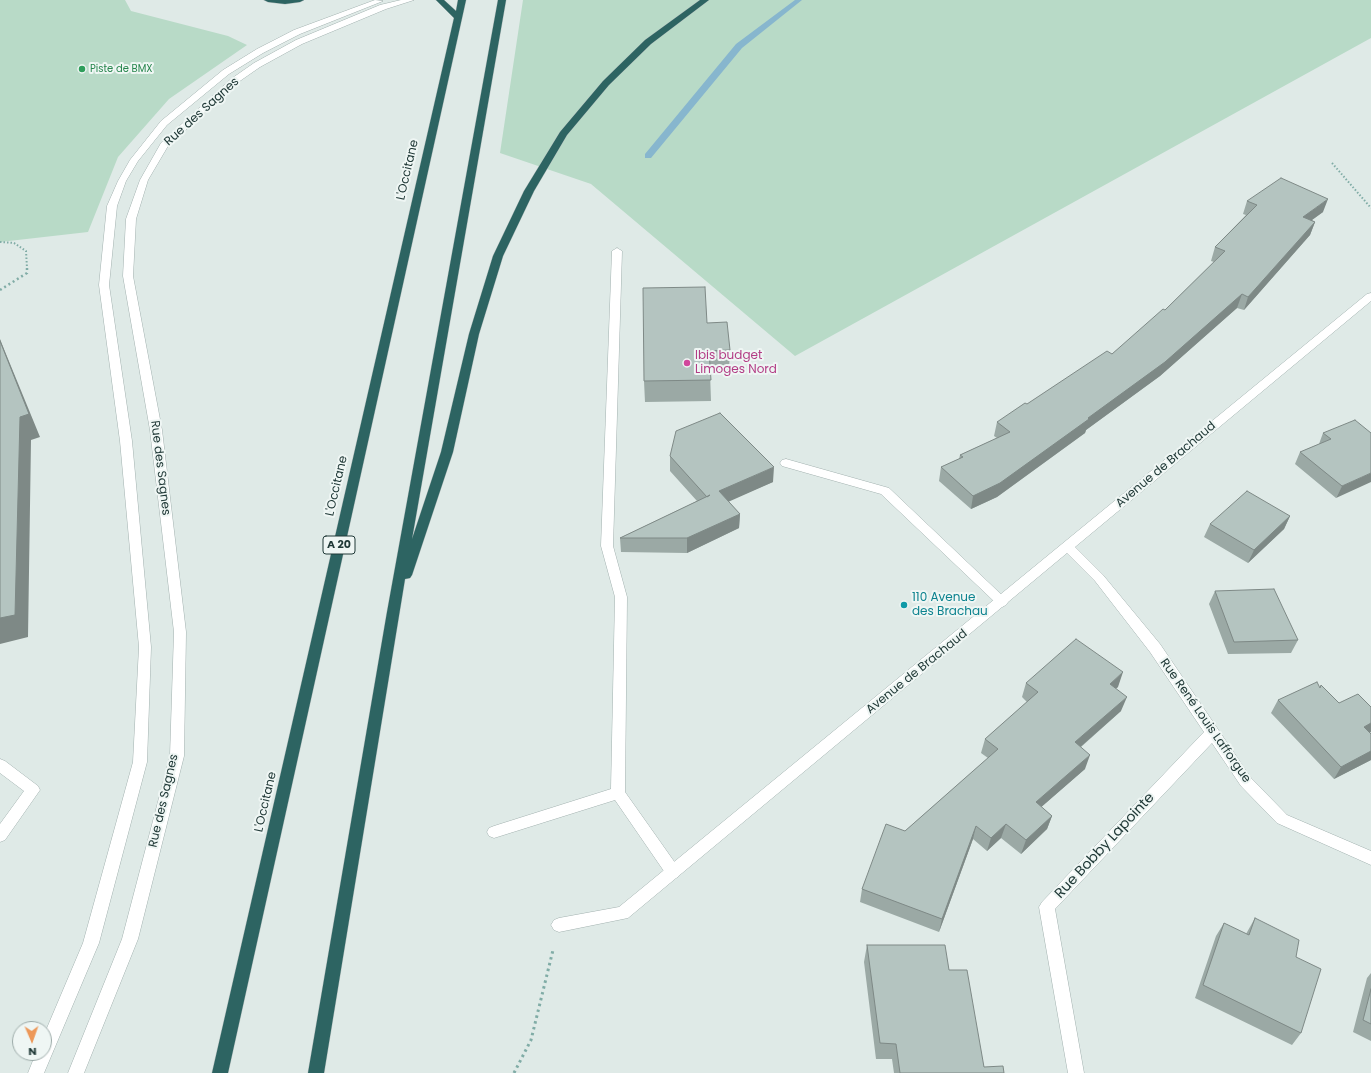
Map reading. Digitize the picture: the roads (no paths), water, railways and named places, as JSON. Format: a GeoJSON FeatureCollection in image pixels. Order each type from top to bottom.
{"type":"FeatureCollection","features":[{"type":"Feature","properties":{"kind":"highway"},"geometry":{"type":"LineString","coordinates":[[268,0],[285,2],[300,0]]}},
{"type":"Feature","properties":{"kind":"highway"},"geometry":{"type":"LineString","coordinates":[[440,0],[458,17]]}},
{"type":"Feature","properties":{"kind":"highway","name":"L'Occitane"},"geometry":{"type":"LineString","coordinates":[[220,1073],[462,0]]}},
{"type":"Feature","properties":{"kind":"highway"},"geometry":{"type":"LineString","coordinates":[[393,612],[447,452],[474,334],[498,256],[529,191],[563,134],[606,83],[648,42],[705,0]]}},
{"type":"Feature","properties":{"kind":"highway"},"geometry":{"type":"LineString","coordinates":[[316,1073],[393,612],[501,4]]}},
{"type":"Feature","properties":{"kind":"street","name":"Rue des Sagnes"},"geometry":{"type":"LineString","coordinates":[[36,1073],[92,943],[140,762],[145,647],[126,441],[104,286],[112,206],[122,181],[134,160],[164,123],[226,72],[260,51],[297,32],[382,0]]}},
{"type":"Feature","properties":{"kind":"street","name":"Rue des Sagnes"},"geometry":{"type":"LineString","coordinates":[[76,1073],[130,939],[177,756],[180,632],[156,430],[128,276],[131,219],[144,180],[164,145],[234,81],[257,65],[300,42],[383,8],[410,0]]}},
{"type":"Feature","properties":{"kind":"street"},"geometry":{"type":"LineString","coordinates":[[617,252],[607,546],[622,597],[618,793],[674,872]]}},
{"type":"Feature","properties":{"kind":"street","name":"Avenue de Brachaud"},"geometry":{"type":"LineString","coordinates":[[559,925],[624,914],[1371,296]]}},
{"type":"Feature","properties":{"kind":"street"},"geometry":{"type":"LineString","coordinates":[[786,463],[885,491],[1002,602]]}},
{"type":"Feature","properties":{"kind":"street","name":"Rue René Louis Lafforgue"},"geometry":{"type":"LineString","coordinates":[[1068,547],[1099,578],[1155,648],[1246,782],[1282,819],[1371,858]]}},
{"type":"Feature","properties":{"kind":"street","name":"Rue Bobby Lapointe"},"geometry":{"type":"LineString","coordinates":[[1076,1073],[1047,907],[1212,733]]}},
{"type":"Feature","properties":{"kind":"street"},"geometry":{"type":"LineString","coordinates":[[0,765],[33,790],[0,836]]}},
{"type":"Feature","properties":{"kind":"street"},"geometry":{"type":"LineString","coordinates":[[494,832],[618,793]]}},
{"type":"Feature","properties":{"kind":"waterway"},"geometry":{"type":"LineString","coordinates":[[648,156],[739,46],[799,0]]}},
{"type":"Feature","properties":{"kind":"place","name":"Piste de BMX"},"geometry":{"type":"Point","coordinates":[82,69]}},
{"type":"Feature","properties":{"kind":"place","name":"Ibis budget Limoges Nord"},"geometry":{"type":"Point","coordinates":[687,363]}},
{"type":"Feature","properties":{"kind":"place","name":"110 Avenue des Brachau"},"geometry":{"type":"Point","coordinates":[904,605]}}]}
